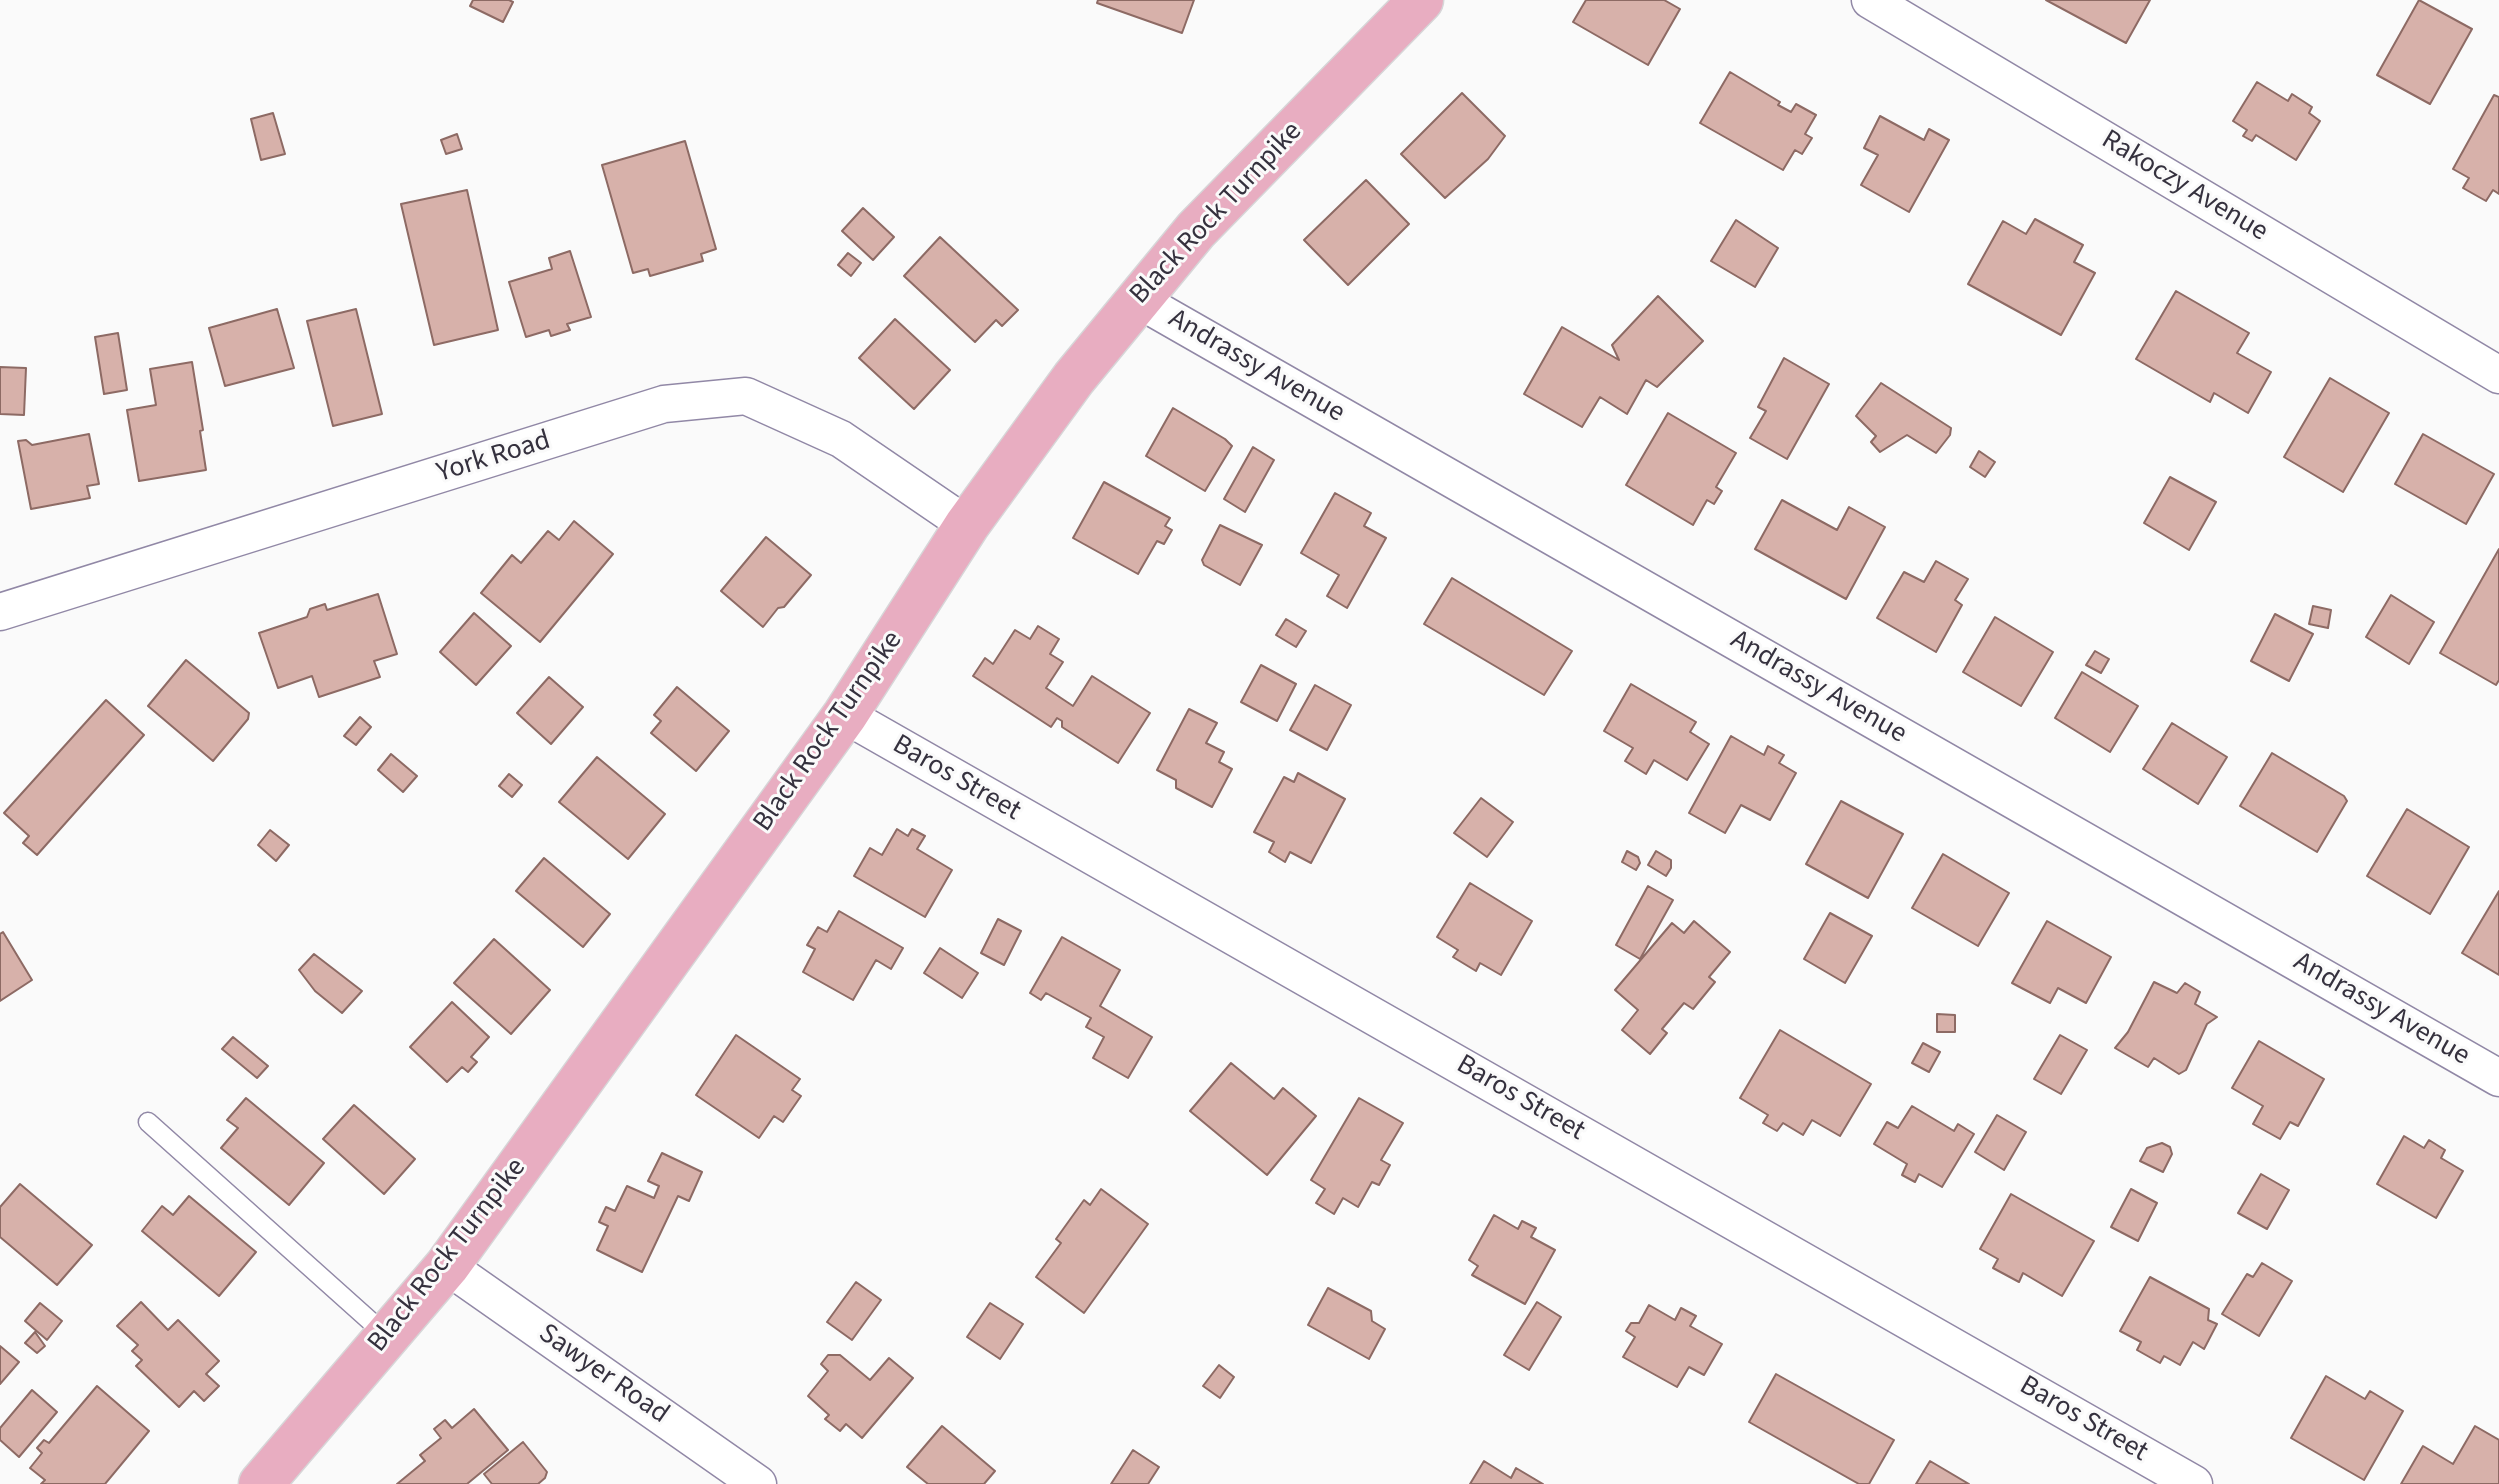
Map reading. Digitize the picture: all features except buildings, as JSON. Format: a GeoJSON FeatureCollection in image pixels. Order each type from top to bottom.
{"type":"FeatureCollection","features":[{"type":"Feature","properties":{"kind":"main road","name":"Black Rock Turnpike"},"geometry":{"type":"LineString","coordinates":[[261,1484],[447,1266],[845,715],[967,525],[1074,378],[1196,230],[1421,0]]}},
{"type":"Feature","properties":{"kind":"street","name":"Rakoczy Avenue"},"geometry":{"type":"LineString","coordinates":[[1870,0],[2499,375]]}},
{"type":"Feature","properties":{"kind":"street","name":"Andrassy Avenue"},"geometry":{"type":"LineString","coordinates":[[1137,299],[2499,1078]]}},
{"type":"Feature","properties":{"kind":"street","name":"York Road"},"geometry":{"type":"LineString","coordinates":[[0,612],[664,404],[746,396],[841,439],[967,525]]}},
{"type":"Feature","properties":{"kind":"street","name":"Baros Street"},"geometry":{"type":"LineString","coordinates":[[845,715],[2194,1484]]}},
{"type":"Feature","properties":{"kind":"street","name":"Sawyer Road"},"geometry":{"type":"LineString","coordinates":[[447,1266],[758,1484]]}},
{"type":"Feature","properties":{"kind":"lane"},"geometry":{"type":"LineString","coordinates":[[148,1122],[387,1336]]}}]}
